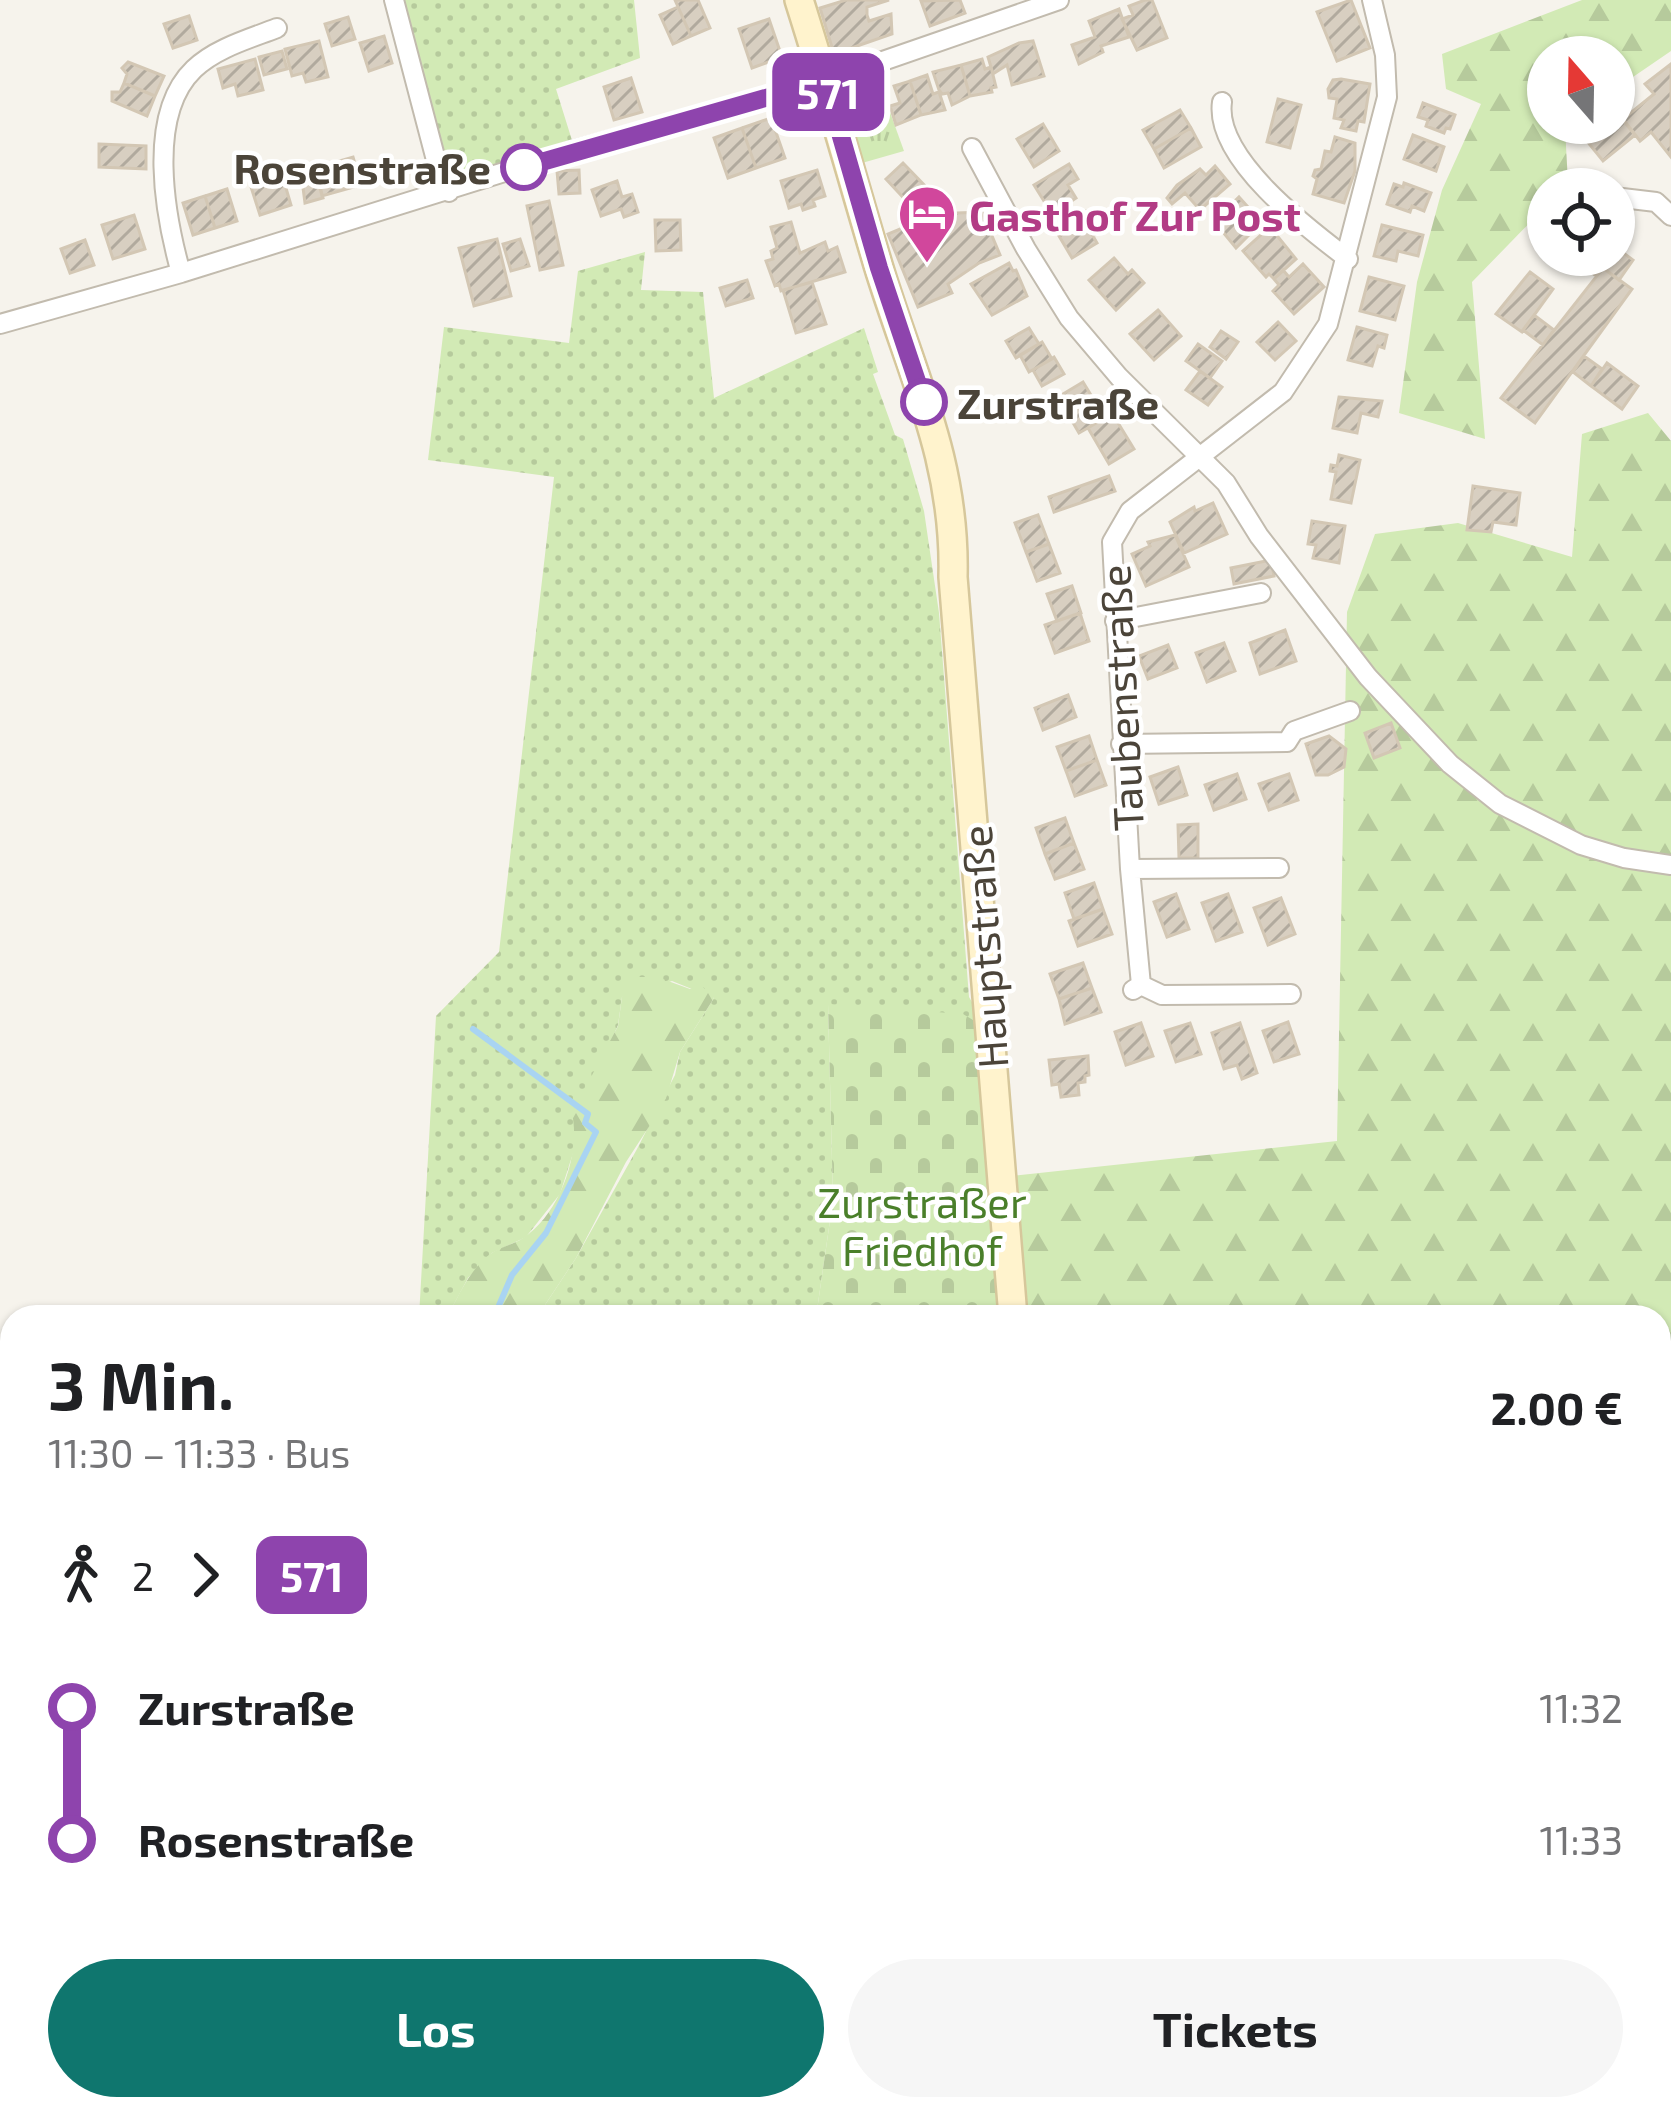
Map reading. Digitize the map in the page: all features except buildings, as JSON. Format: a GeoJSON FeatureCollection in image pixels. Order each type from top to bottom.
{"type":"FeatureCollection","features":[{"type":"Feature","properties":{"kind":"main road","name":"Hauptstraße"},"geometry":{"type":"LineString","coordinates":[[782,0],[817,83],[946,477],[954,525],[953,577],[1011,1305]]}},
{"type":"Feature","properties":{"kind":"main road","name":"Hauptstraße"},"geometry":{"type":"LineString","coordinates":[[799,0],[817,83]]}},
{"type":"Feature","properties":{"kind":"street"},"geometry":{"type":"LineString","coordinates":[[394,0],[437,164],[449,192]]}},
{"type":"Feature","properties":{"kind":"street"},"geometry":{"type":"LineString","coordinates":[[0,324],[449,192],[575,150],[817,83],[1059,0]]}},
{"type":"Feature","properties":{"kind":"street","name":"Taubenstraße"},"geometry":{"type":"LineString","coordinates":[[1292,994],[1162,995],[1137,988],[1112,542],[1130,511],[1283,392],[1328,324],[1387,98],[1385,55],[1372,0]]}},
{"type":"Feature","properties":{"kind":"street"},"geometry":{"type":"LineString","coordinates":[[181,273],[164,178],[172,97],[195,68],[222,50],[277,28]]}},
{"type":"Feature","properties":{"kind":"street"},"geometry":{"type":"LineString","coordinates":[[1222,102],[1220,120],[1254,177],[1296,220],[1348,260]]}},
{"type":"Feature","properties":{"kind":"street"},"geometry":{"type":"LineString","coordinates":[[972,148],[1026,250],[1069,318],[1120,377],[1226,483],[1258,536],[1368,677],[1460,774],[1500,804],[1581,845],[1624,859],[1671,866]]}},
{"type":"Feature","properties":{"kind":"street"},"geometry":{"type":"LineString","coordinates":[[1635,200],[1656,202],[1671,216]]}},
{"type":"Feature","properties":{"kind":"street"},"geometry":{"type":"LineString","coordinates":[[1115,621],[1261,593]]}},
{"type":"Feature","properties":{"kind":"street"},"geometry":{"type":"LineString","coordinates":[[1121,744],[1287,742],[1294,731],[1350,711]]}},
{"type":"Feature","properties":{"kind":"street"},"geometry":{"type":"LineString","coordinates":[[1130,869],[1279,868]]}},
{"type":"Feature","properties":{"kind":"green space"},"geometry":{"type":"Polygon","coordinates":[[[399,0],[634,0],[640,58],[556,89],[575,150],[449,192],[399,0]]]}},
{"type":"Feature","properties":{"kind":"green space"},"geometry":{"type":"Polygon","coordinates":[[[1582,0],[1671,0],[1671,51],[1635,76],[1635,36],[1527,36],[1527,144],[1566,144],[1567,168],[1527,168],[1527,226],[1472,282],[1485,439],[1399,413],[1417,282],[1442,190],[1481,104],[1446,89],[1442,54],[1582,0]]]}},
{"type":"Feature","properties":{"kind":"green space"},"geometry":{"type":"Polygon","coordinates":[[[878,79],[904,151],[862,163],[844,103],[857,84],[878,79]]]}},
{"type":"Feature","properties":{"kind":"green space"},"geometry":{"type":"Polygon","coordinates":[[[645,252],[641,290],[703,292],[714,398],[864,328],[878,372],[873,374],[895,435],[903,439],[924,511],[939,613],[969,997],[988,1029],[828,1005],[833,1200],[818,1305],[545,1305],[637,1149],[675,1075],[680,1052],[714,998],[672,981],[622,997],[618,1025],[560,1194],[526,1237],[492,1253],[468,1278],[453,1305],[420,1305],[436,1016],[499,952],[554,477],[428,460],[444,327],[569,343],[578,271],[645,252]]]}},
{"type":"Feature","properties":{"kind":"green space"},"geometry":{"type":"Polygon","coordinates":[[[1648,413],[1671,441],[1671,1305],[1015,1305],[1012,1176],[1337,1141],[1347,612],[1375,534],[1458,523],[1572,557],[1582,434],[1648,413]]]}},
{"type":"Feature","properties":{"kind":"green space"},"geometry":{"type":"Polygon","coordinates":[[[633,977],[657,977],[690,989],[701,985],[714,998],[680,1052],[665,1102],[545,1305],[454,1305],[482,1261],[523,1238],[557,1198],[570,1164],[572,1113],[618,1026],[622,997],[633,977]]]}},
{"type":"Feature","properties":{"kind":"green space","name":"Zurstraßer Friedhof"},"geometry":{"type":"Polygon","coordinates":[[[828,1004],[963,1014],[988,1029],[1014,1305],[818,1305],[833,1200],[828,1004]]]}},
{"type":"Feature","properties":{"kind":"waterway"},"geometry":{"type":"LineString","coordinates":[[473,1029],[588,1114],[585,1123],[596,1132],[546,1233],[512,1275],[499,1305]]}},
{"type":"Feature","properties":{"kind":"bus line","name":"571"},"geometry":{"type":"LineString","coordinates":[[524,167],[825,81],[924,402]]}},
{"type":"Feature","properties":{"kind":"place","name":"Rosenstraße"},"geometry":{"type":"Point","coordinates":[524,167]}},
{"type":"Feature","properties":{"kind":"place","name":"Gasthof Zur Post"},"geometry":{"type":"Point","coordinates":[927,265]}},
{"type":"Feature","properties":{"kind":"place","name":"Zurstraße"},"geometry":{"type":"Point","coordinates":[924,402]}}]}
